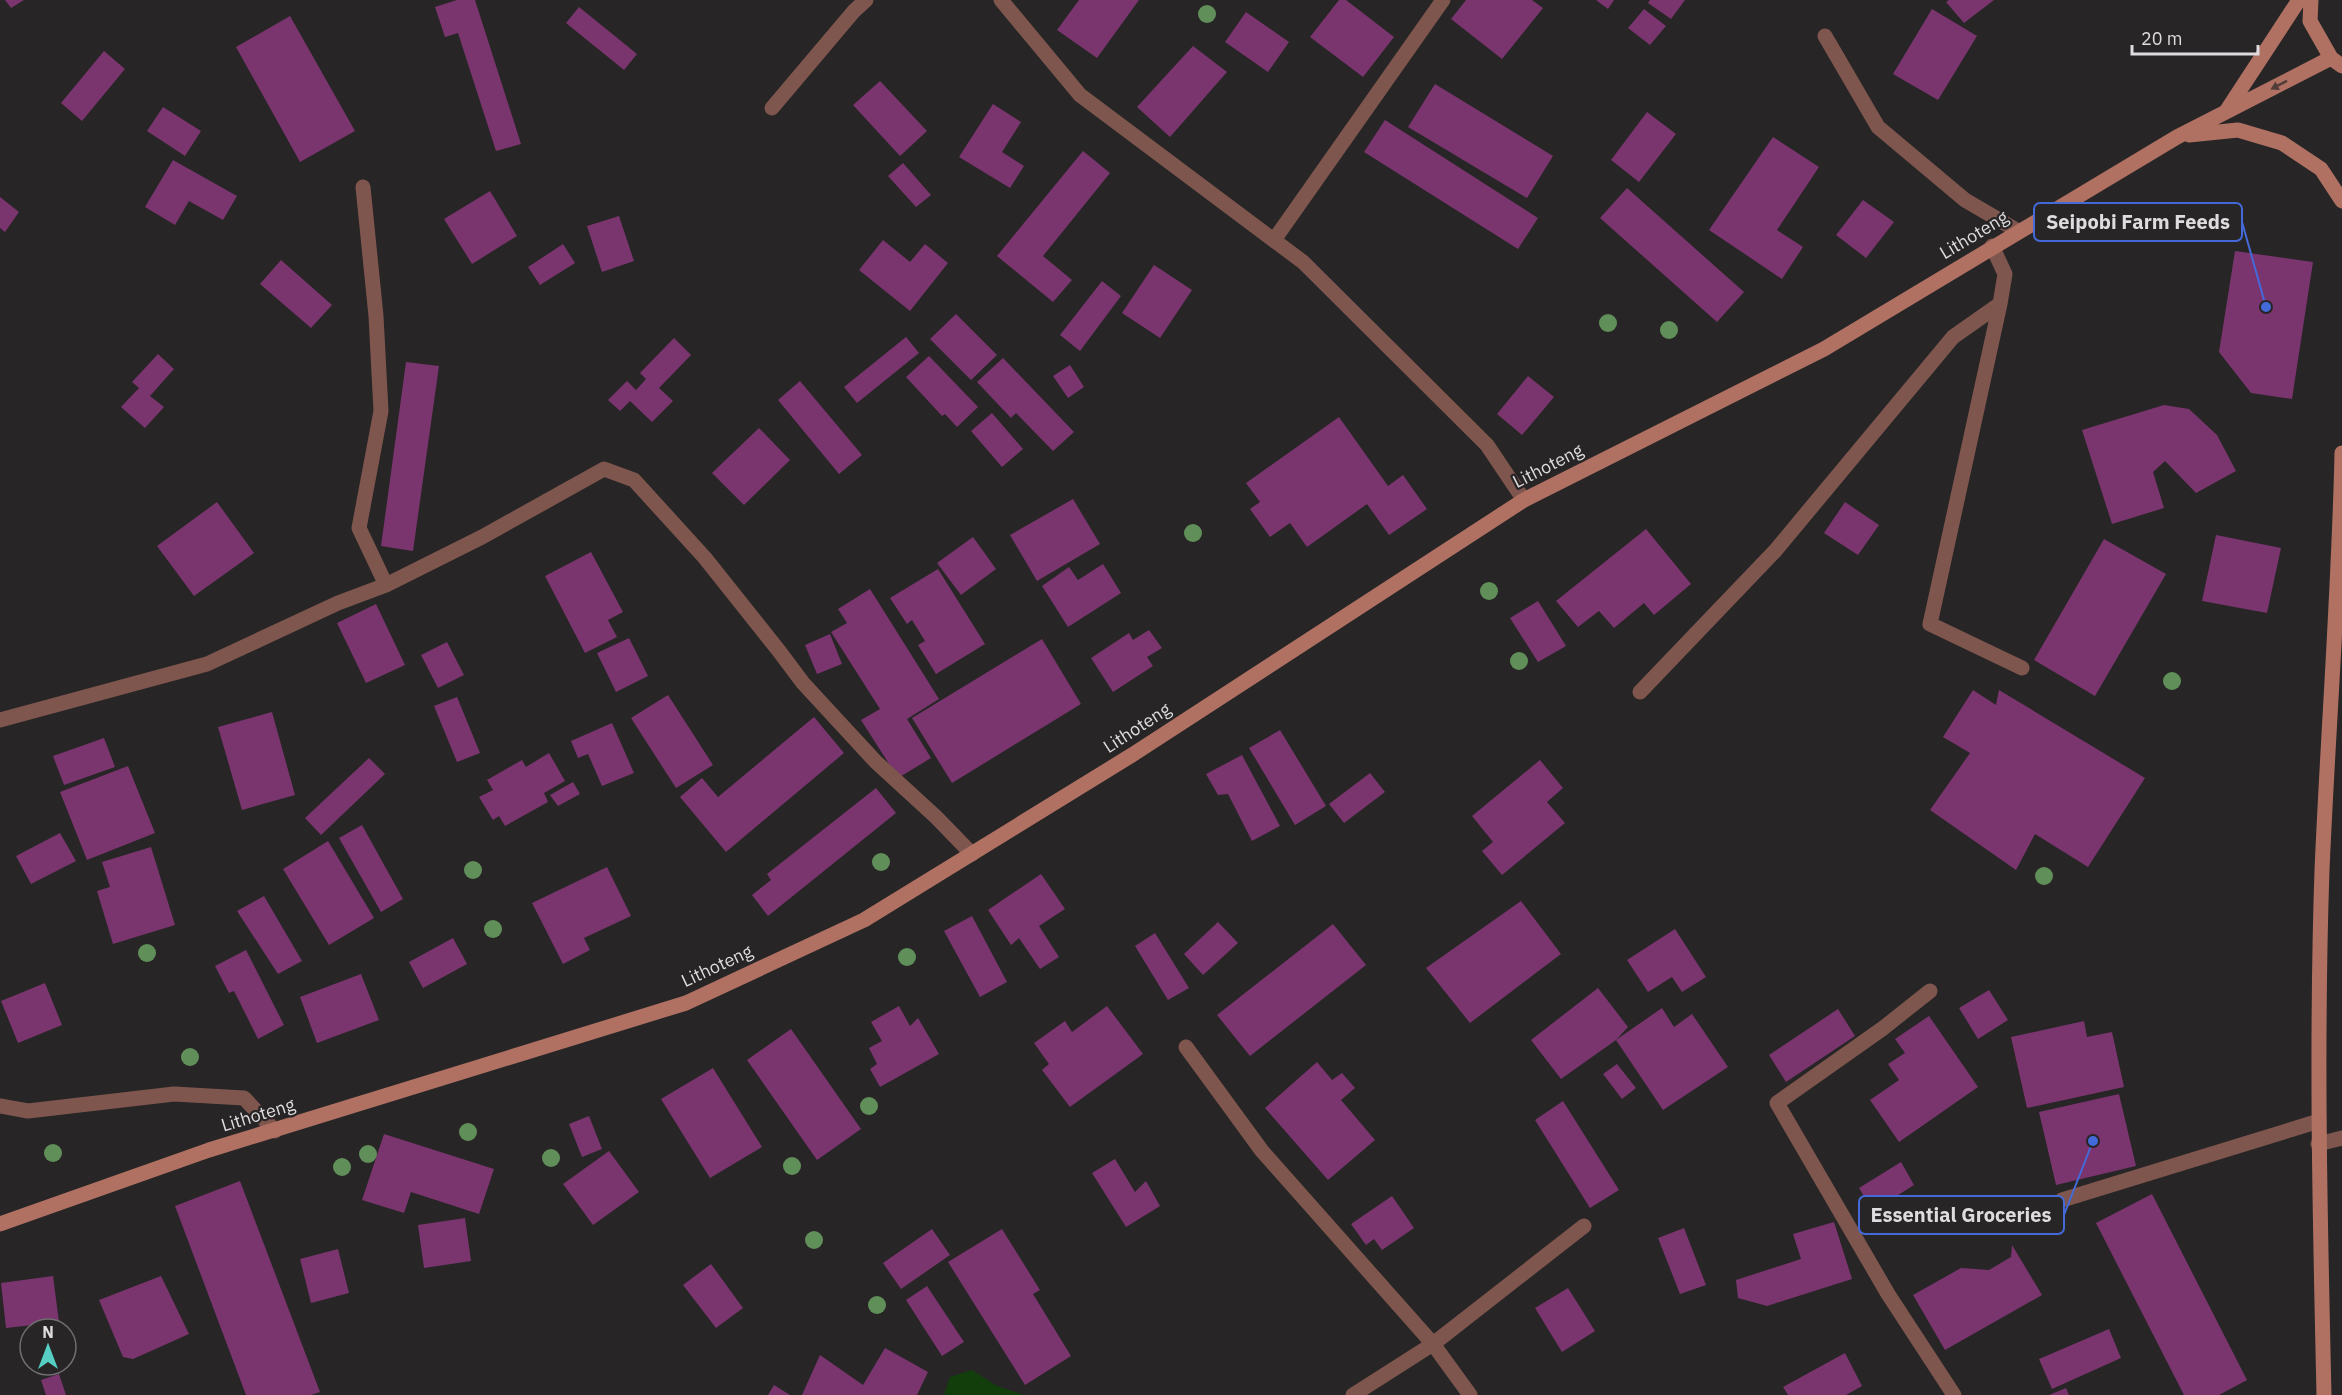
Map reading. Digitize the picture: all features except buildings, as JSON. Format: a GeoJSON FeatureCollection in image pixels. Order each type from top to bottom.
{"type":"FeatureCollection","features":[{"type":"Feature","properties":{"kind":"main road"},"geometry":{"type":"LineString","coordinates":[[2225,113],[2300,0]]}},
{"type":"Feature","properties":{"kind":"main road"},"geometry":{"type":"LineString","coordinates":[[2312,0],[2310,21],[2336,62]]}},
{"type":"Feature","properties":{"kind":"main road","name":"Lithoteng"},"geometry":{"type":"LineString","coordinates":[[0,1224],[209,1150],[686,1003],[864,920],[1132,755],[1524,500],[1824,349],[1992,246],[2177,137],[2336,62]]}},
{"type":"Feature","properties":{"kind":"main road"},"geometry":{"type":"LineString","coordinates":[[2177,137],[2238,130],[2282,143],[2321,169],[2342,201]]}},
{"type":"Feature","properties":{"kind":"main road"},"geometry":{"type":"LineString","coordinates":[[2324,1395],[2318,1144],[2322,871],[2341,518],[2342,453]]}},
{"type":"Feature","properties":{"kind":"street"},"geometry":{"type":"LineString","coordinates":[[772,108],[854,11],[866,0]]}},
{"type":"Feature","properties":{"kind":"street"},"geometry":{"type":"LineString","coordinates":[[1001,0],[1080,95],[1303,262],[1487,445],[1524,500]]}},
{"type":"Feature","properties":{"kind":"street"},"geometry":{"type":"LineString","coordinates":[[1274,240],[1443,0]]}},
{"type":"Feature","properties":{"kind":"street"},"geometry":{"type":"LineString","coordinates":[[1825,36],[1878,127],[1965,200],[2018,231]]}},
{"type":"Feature","properties":{"kind":"street"},"geometry":{"type":"LineString","coordinates":[[363,187],[376,316],[381,411],[359,528],[386,585]]}},
{"type":"Feature","properties":{"kind":"street"},"geometry":{"type":"LineString","coordinates":[[1992,246],[2005,274],[1930,624],[2022,668]]}},
{"type":"Feature","properties":{"kind":"street"},"geometry":{"type":"LineString","coordinates":[[1640,693],[1775,550],[1953,337],[2000,304]]}},
{"type":"Feature","properties":{"kind":"street"},"geometry":{"type":"LineString","coordinates":[[0,720],[207,664],[338,603],[386,585],[482,537],[604,469],[634,480],[705,558],[803,683],[876,762],[936,817],[972,854]]}},
{"type":"Feature","properties":{"kind":"street"},"geometry":{"type":"LineString","coordinates":[[1930,991],[1882,1029],[1777,1103],[1888,1294],[1954,1395]]}},
{"type":"Feature","properties":{"kind":"street"},"geometry":{"type":"LineString","coordinates":[[1186,1047],[1262,1151],[1433,1344],[1470,1395]]}},
{"type":"Feature","properties":{"kind":"street"},"geometry":{"type":"LineString","coordinates":[[0,1106],[28,1111],[174,1094],[244,1098],[275,1131]]}},
{"type":"Feature","properties":{"kind":"street"},"geometry":{"type":"LineString","coordinates":[[2062,1200],[2319,1121]]}},
{"type":"Feature","properties":{"kind":"street"},"geometry":{"type":"LineString","coordinates":[[2318,1144],[2342,1138]]}},
{"type":"Feature","properties":{"kind":"street"},"geometry":{"type":"LineString","coordinates":[[1353,1395],[1433,1344],[1584,1226]]}},
{"type":"Feature","properties":{"kind":"green space"},"geometry":{"type":"Polygon","coordinates":[[[972,1370],[997,1386],[1024,1395],[944,1395],[950,1377],[972,1370]]]}},
{"type":"Feature","properties":{"kind":"place","name":"Seipobi Farm Feeds"},"geometry":{"type":"Point","coordinates":[2266,307]}},
{"type":"Feature","properties":{"kind":"place","name":"Essential Groceries"},"geometry":{"type":"Point","coordinates":[2093,1141]}}]}
